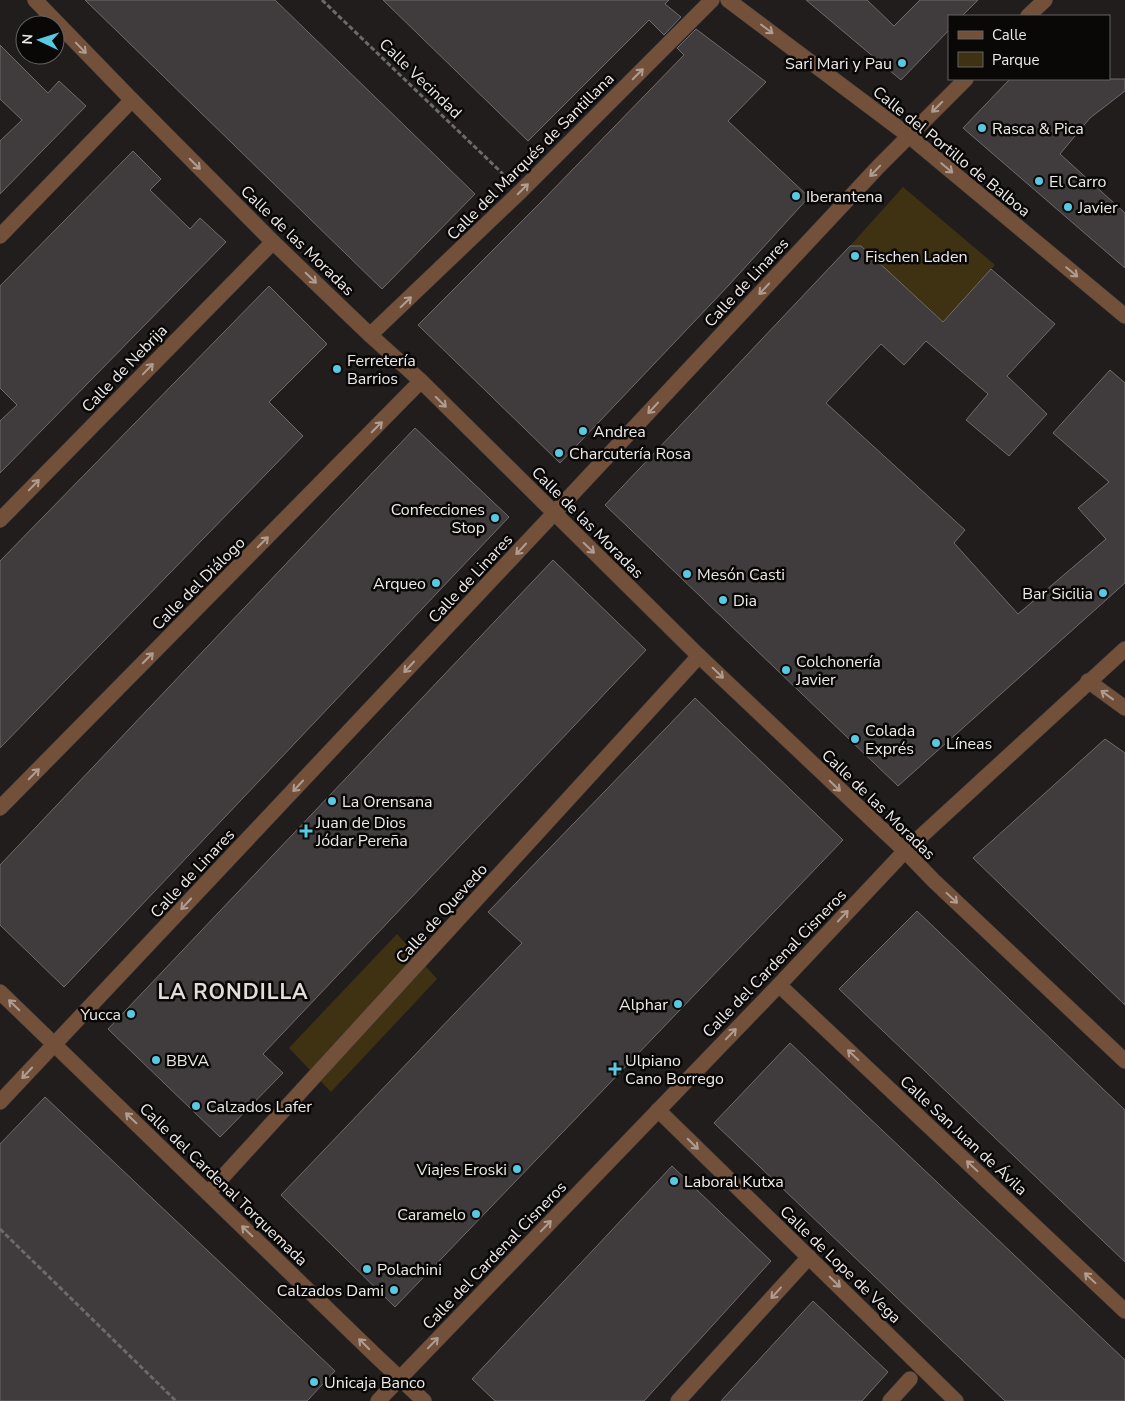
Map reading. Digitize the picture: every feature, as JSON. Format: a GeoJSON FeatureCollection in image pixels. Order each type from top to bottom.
{"type":"FeatureCollection","features":[{"type":"Feature","properties":{"kind":"street","name":"Calle de las Moradas"},"geometry":{"type":"LineString","coordinates":[[35,0],[274,242],[421,382],[699,656],[1125,1061]]}},
{"type":"Feature","properties":{"kind":"street","name":"Calle del Marqués de Santillana"},"geometry":{"type":"LineString","coordinates":[[370,335],[521,191],[712,0]]}},
{"type":"Feature","properties":{"kind":"street","name":"Calle del Portillo de Balboa"},"geometry":{"type":"LineString","coordinates":[[728,0],[910,136],[1125,316]]}},
{"type":"Feature","properties":{"kind":"street"},"geometry":{"type":"LineString","coordinates":[[1029,15],[1045,0]]}},
{"type":"Feature","properties":{"kind":"street","name":"Calle de Linares"},"geometry":{"type":"LineString","coordinates":[[0,1102],[554,514],[878,166],[965,80]]}},
{"type":"Feature","properties":{"kind":"street"},"geometry":{"type":"LineString","coordinates":[[0,236],[132,100]]}},
{"type":"Feature","properties":{"kind":"street","name":"Calle de Nebrija"},"geometry":{"type":"LineString","coordinates":[[0,520],[274,242]]}},
{"type":"Feature","properties":{"kind":"street","name":"Calle del Diálogo"},"geometry":{"type":"LineString","coordinates":[[0,808],[421,382]]}},
{"type":"Feature","properties":{"kind":"street","name":"Calle del Cardenal Cisneros"},"geometry":{"type":"LineString","coordinates":[[378,1401],[779,985],[904,851],[1125,649]]}},
{"type":"Feature","properties":{"kind":"street","name":"Calle de Quevedo"},"geometry":{"type":"LineString","coordinates":[[208,1193],[699,656]]}},
{"type":"Feature","properties":{"kind":"street"},"geometry":{"type":"LineString","coordinates":[[1088,681],[1125,708]]}},
{"type":"Feature","properties":{"kind":"street","name":"Calle San Juan de Ávila"},"geometry":{"type":"LineString","coordinates":[[779,985],[1125,1311]]}},
{"type":"Feature","properties":{"kind":"street","name":"Calle del Cardenal Torquemada"},"geometry":{"type":"LineString","coordinates":[[0,992],[424,1401]]}},
{"type":"Feature","properties":{"kind":"street","name":"Calle de Lope de Vega"},"geometry":{"type":"LineString","coordinates":[[658,1110],[956,1401]]}},
{"type":"Feature","properties":{"kind":"street"},"geometry":{"type":"LineString","coordinates":[[678,1401],[809,1258]]}},
{"type":"Feature","properties":{"kind":"street"},"geometry":{"type":"LineString","coordinates":[[890,1401],[910,1379]]}},
{"type":"Feature","properties":{"kind":"path","name":"Calle Vecindad"},"geometry":{"type":"LineString","coordinates":[[322,0],[504,174]]}},
{"type":"Feature","properties":{"kind":"path"},"geometry":{"type":"LineString","coordinates":[[0,1230],[176,1401]]}},
{"type":"Feature","properties":{"kind":"green space"},"geometry":{"type":"Polygon","coordinates":[[[903,187],[995,265],[943,322],[861,246],[850,246],[903,187]]]}},
{"type":"Feature","properties":{"kind":"green space"},"geometry":{"type":"Polygon","coordinates":[[[397,934],[437,979],[331,1092],[289,1048],[397,934]]]}},
{"type":"Feature","properties":{"kind":"building"},"geometry":{"type":"Polygon","coordinates":[[[85,0],[275,0],[475,194],[382,289],[85,0]]]}},
{"type":"Feature","properties":{"kind":"building"},"geometry":{"type":"Polygon","coordinates":[[[383,0],[669,0],[665,4],[681,17],[664,35],[649,20],[528,141],[383,0]]]}},
{"type":"Feature","properties":{"kind":"building"},"geometry":{"type":"Polygon","coordinates":[[[806,0],[867,0],[894,26],[920,0],[978,0],[963,15],[948,15],[948,31],[901,80],[806,0]]]}},
{"type":"Feature","properties":{"kind":"building"},"geometry":{"type":"Polygon","coordinates":[[[696,29],[766,82],[728,121],[809,197],[729,285],[560,463],[418,325],[684,55],[677,48],[696,29]]]}},
{"type":"Feature","properties":{"kind":"building"},"geometry":{"type":"Polygon","coordinates":[[[0,45],[15,60],[15,65],[20,65],[48,93],[59,81],[86,106],[0,194],[0,141],[22,120],[0,99],[0,45]]]}},
{"type":"Feature","properties":{"kind":"building"},"geometry":{"type":"Polygon","coordinates":[[[1125,79],[1125,91],[1090,118],[1060,154],[1125,213],[1125,268],[963,128],[1009,80],[1125,79]]]}},
{"type":"Feature","properties":{"kind":"building"},"geometry":{"type":"Polygon","coordinates":[[[133,151],[161,179],[150,190],[190,229],[200,218],[226,242],[0,473],[0,421],[17,405],[0,388],[0,286],[133,151]]]}},
{"type":"Feature","properties":{"kind":"building"},"geometry":{"type":"Polygon","coordinates":[[[850,246],[861,246],[943,322],[991,269],[1055,324],[1007,376],[1047,414],[1009,456],[966,420],[988,394],[926,341],[904,365],[881,344],[826,403],[965,530],[954,543],[1018,614],[1106,539],[1078,508],[1109,482],[1053,433],[1110,370],[1125,383],[1125,583],[898,786],[605,505],[850,246]]]}},
{"type":"Feature","properties":{"kind":"building"},"geometry":{"type":"Polygon","coordinates":[[[269,286],[327,344],[269,402],[303,436],[0,748],[0,561],[269,286]]]}},
{"type":"Feature","properties":{"kind":"building"},"geometry":{"type":"Polygon","coordinates":[[[415,428],[509,517],[64,987],[0,925],[0,865],[415,428]]]}},
{"type":"Feature","properties":{"kind":"building"},"geometry":{"type":"Polygon","coordinates":[[[553,560],[646,650],[263,1054],[283,1073],[220,1137],[108,1029],[553,560]]]}},
{"type":"Feature","properties":{"kind":"building"},"geometry":{"type":"Polygon","coordinates":[[[695,698],[843,840],[395,1307],[281,1195],[522,943],[488,912],[695,698]]]}},
{"type":"Feature","properties":{"kind":"building"},"geometry":{"type":"Polygon","coordinates":[[[1105,739],[1125,753],[1125,1005],[973,858],[1105,739]]]}},
{"type":"Feature","properties":{"kind":"building"},"geometry":{"type":"Polygon","coordinates":[[[917,911],[1125,1110],[1125,1262],[839,989],[917,911]]]}},
{"type":"Feature","properties":{"kind":"building"},"geometry":{"type":"Polygon","coordinates":[[[790,1043],[1125,1360],[1125,1401],[1005,1401],[714,1123],[790,1043]]]}},
{"type":"Feature","properties":{"kind":"building"},"geometry":{"type":"Polygon","coordinates":[[[45,1097],[335,1371],[307,1401],[0,1401],[0,1144],[45,1097]]]}},
{"type":"Feature","properties":{"kind":"building"},"geometry":{"type":"Polygon","coordinates":[[[672,1166],[771,1261],[644,1401],[495,1401],[472,1379],[672,1166]]]}},
{"type":"Feature","properties":{"kind":"building"},"geometry":{"type":"Polygon","coordinates":[[[813,1301],[888,1372],[862,1401],[721,1401],[813,1301]]]}},
{"type":"Feature","properties":{"kind":"place","name":"Sari Mari y Pau"},"geometry":{"type":"Point","coordinates":[902,63]}},
{"type":"Feature","properties":{"kind":"place","name":"Rasca & Pica"},"geometry":{"type":"Point","coordinates":[982,128]}},
{"type":"Feature","properties":{"kind":"place","name":"El Carro"},"geometry":{"type":"Point","coordinates":[1039,181]}},
{"type":"Feature","properties":{"kind":"place","name":"Iberantena"},"geometry":{"type":"Point","coordinates":[796,196]}},
{"type":"Feature","properties":{"kind":"place","name":"Javier"},"geometry":{"type":"Point","coordinates":[1068,207]}},
{"type":"Feature","properties":{"kind":"place","name":"Fischen Laden"},"geometry":{"type":"Point","coordinates":[855,256]}},
{"type":"Feature","properties":{"kind":"place","name":"Ferretería Barrios"},"geometry":{"type":"Point","coordinates":[337,369]}},
{"type":"Feature","properties":{"kind":"place","name":"Andrea"},"geometry":{"type":"Point","coordinates":[583,431]}},
{"type":"Feature","properties":{"kind":"place","name":"Charcutería Rosa"},"geometry":{"type":"Point","coordinates":[559,453]}},
{"type":"Feature","properties":{"kind":"place","name":"Confecciones Stop"},"geometry":{"type":"Point","coordinates":[495,518]}},
{"type":"Feature","properties":{"kind":"place","name":"Mesón Casti"},"geometry":{"type":"Point","coordinates":[687,574]}},
{"type":"Feature","properties":{"kind":"place","name":"Arqueo"},"geometry":{"type":"Point","coordinates":[436,583]}},
{"type":"Feature","properties":{"kind":"place","name":"Bar Sicilia"},"geometry":{"type":"Point","coordinates":[1103,593]}},
{"type":"Feature","properties":{"kind":"place","name":"Dia"},"geometry":{"type":"Point","coordinates":[723,600]}},
{"type":"Feature","properties":{"kind":"place","name":"Colchonería Javier"},"geometry":{"type":"Point","coordinates":[786,670]}},
{"type":"Feature","properties":{"kind":"place","name":"Colada Exprés"},"geometry":{"type":"Point","coordinates":[855,739]}},
{"type":"Feature","properties":{"kind":"place","name":"Líneas"},"geometry":{"type":"Point","coordinates":[936,743]}},
{"type":"Feature","properties":{"kind":"place","name":"La Orensana"},"geometry":{"type":"Point","coordinates":[332,801]}},
{"type":"Feature","properties":{"kind":"place","name":"Juan de Dios Jódar Pereña"},"geometry":{"type":"Point","coordinates":[306,831]}},
{"type":"Feature","properties":{"kind":"place","name":"Alphar"},"geometry":{"type":"Point","coordinates":[678,1004]}},
{"type":"Feature","properties":{"kind":"place","name":"Yucca"},"geometry":{"type":"Point","coordinates":[131,1014]}},
{"type":"Feature","properties":{"kind":"place","name":"BBVA"},"geometry":{"type":"Point","coordinates":[156,1060]}},
{"type":"Feature","properties":{"kind":"place","name":"Ulpiano Cano Borrego"},"geometry":{"type":"Point","coordinates":[615,1069]}},
{"type":"Feature","properties":{"kind":"place","name":"Calzados Lafer"},"geometry":{"type":"Point","coordinates":[196,1106]}},
{"type":"Feature","properties":{"kind":"place","name":"Viajes Eroski"},"geometry":{"type":"Point","coordinates":[517,1169]}},
{"type":"Feature","properties":{"kind":"place","name":"Laboral Kutxa"},"geometry":{"type":"Point","coordinates":[674,1181]}},
{"type":"Feature","properties":{"kind":"place","name":"Caramelo"},"geometry":{"type":"Point","coordinates":[476,1214]}},
{"type":"Feature","properties":{"kind":"place","name":"Polachini"},"geometry":{"type":"Point","coordinates":[367,1269]}},
{"type":"Feature","properties":{"kind":"place","name":"Calzados Dami"},"geometry":{"type":"Point","coordinates":[394,1290]}},
{"type":"Feature","properties":{"kind":"place","name":"Unicaja Banco"},"geometry":{"type":"Point","coordinates":[314,1382]}},
{"type":"Feature","properties":{"kind":"district","name":"LA RONDILLA"},"geometry":{"type":"Point","coordinates":[233,992]}}]}
